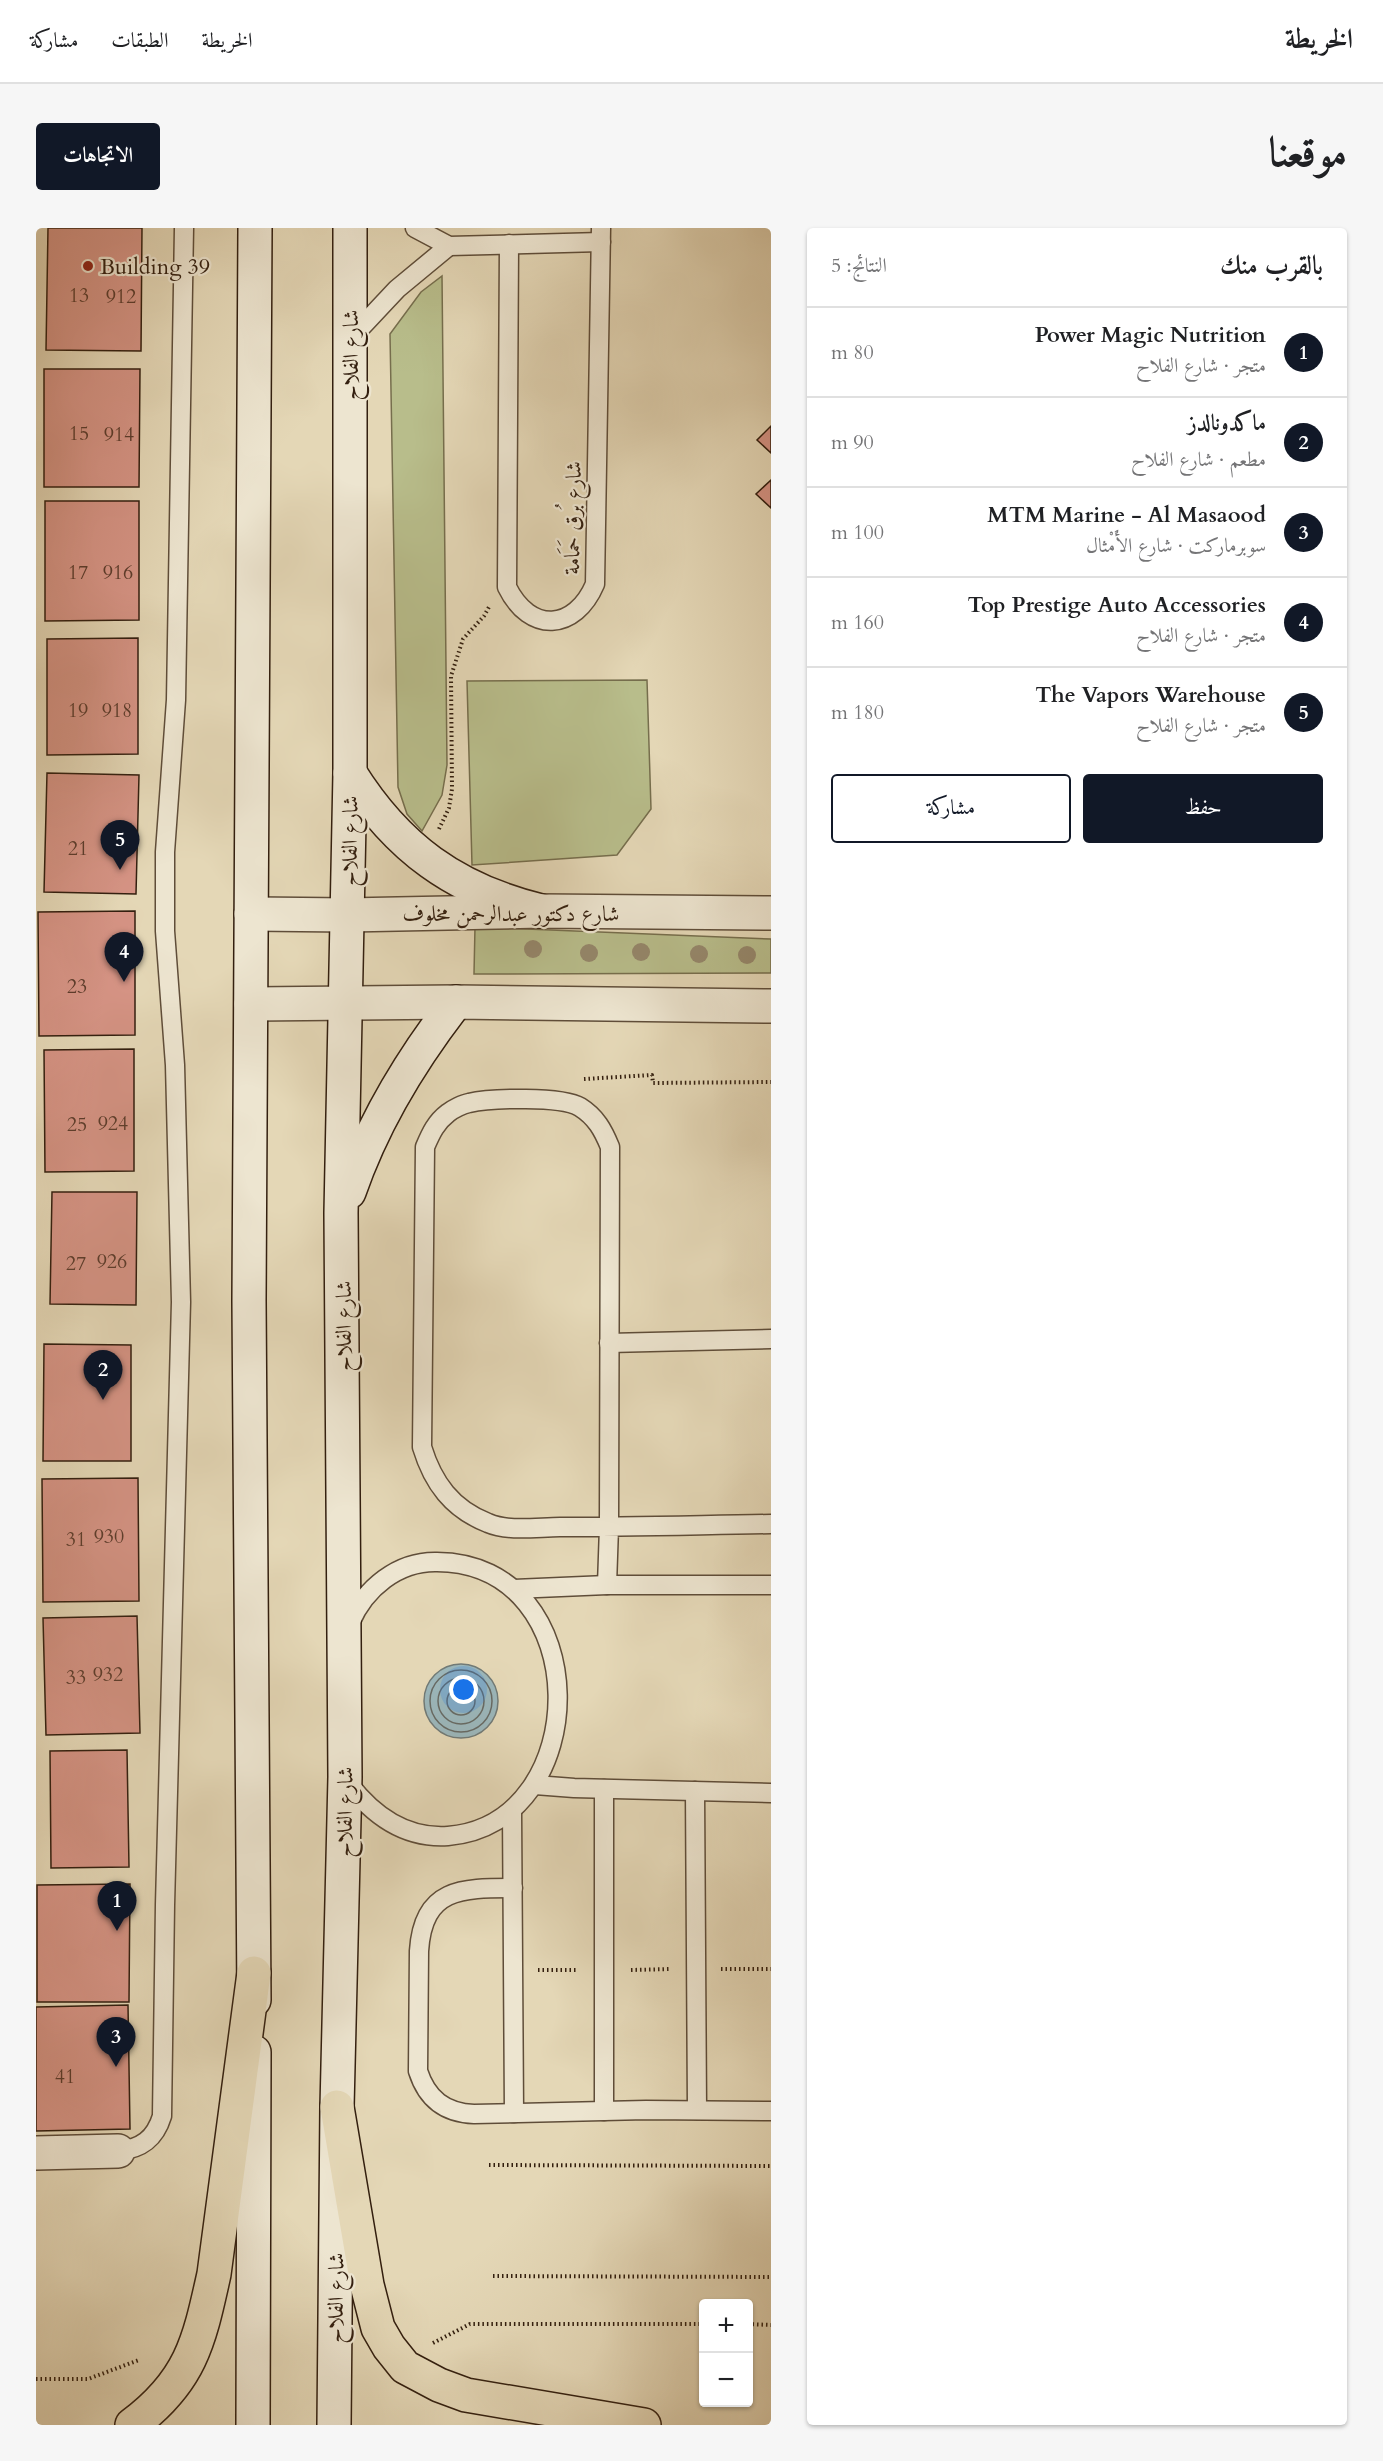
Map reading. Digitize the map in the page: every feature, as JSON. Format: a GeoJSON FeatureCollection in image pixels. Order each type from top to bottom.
{"type":"FeatureCollection","features":[{"type":"Feature","properties":{"kind":"main road"},"geometry":{"type":"LineString","coordinates":[[253,2425],[255,1973],[249,1324],[255,228]]}},
{"type":"Feature","properties":{"kind":"main road","name":"شارع الفلاح"},"geometry":{"type":"LineString","coordinates":[[333,2425],[337,2107],[345,1778],[341,1213],[350,773],[350,228]]}},
{"type":"Feature","properties":{"kind":"main road"},"geometry":{"type":"LineString","coordinates":[[350,773],[383,819],[423,858],[450,876],[479,891],[509,903],[541,911]]}},
{"type":"Feature","properties":{"kind":"main road","name":"شارع دكتور عبدالرحمن مخلوف"},"geometry":{"type":"LineString","coordinates":[[251,914],[348,915],[541,911],[771,913]]}},
{"type":"Feature","properties":{"kind":"main road"},"geometry":{"type":"LineString","coordinates":[[251,1004],[456,1002],[771,1006]]}},
{"type":"Feature","properties":{"kind":"main road"},"geometry":{"type":"LineString","coordinates":[[341,1213],[357,1169],[398,1085],[456,1002]]}},
{"type":"Feature","properties":{"kind":"main road"},"geometry":{"type":"LineString","coordinates":[[132,2425],[174,2388],[191,2359],[204,2316],[214,2274],[255,1973]]}},
{"type":"Feature","properties":{"kind":"main road"},"geometry":{"type":"LineString","coordinates":[[337,2107],[367,2285],[378,2328],[405,2367],[439,2385],[466,2395],[644,2425]]}},
{"type":"Feature","properties":{"kind":"main road"},"geometry":{"type":"LineString","coordinates":[[36,2153],[118,2151]]}},
{"type":"Feature","properties":{"kind":"lane"},"geometry":{"type":"LineString","coordinates":[[118,2151],[130,2150],[145,2143],[158,2128],[162,2116],[181,1302],[175,1065],[165,931],[165,852],[176,700],[184,228]]}},
{"type":"Feature","properties":{"kind":"lane","name":"شارع بُرق حَمَامة"},"geometry":{"type":"LineString","coordinates":[[415,228],[449,246],[509,244],[601,235],[595,584],[588,600],[576,613],[561,620],[544,620],[527,614],[515,603],[507,587],[509,244]]}},
{"type":"Feature","properties":{"kind":"lane"},"geometry":{"type":"LineString","coordinates":[[351,338],[397,289],[449,246]]}},
{"type":"Feature","properties":{"kind":"lane"},"geometry":{"type":"LineString","coordinates":[[607,1585],[609,1527],[610,1147],[593,1116],[578,1106],[553,1100],[469,1103],[449,1111],[434,1127],[425,1147],[422,1447],[429,1470],[441,1491],[458,1507],[488,1524],[499,1527],[609,1527],[771,1524]]}},
{"type":"Feature","properties":{"kind":"lane"},"geometry":{"type":"LineString","coordinates":[[609,1343],[771,1339]]}},
{"type":"Feature","properties":{"kind":"lane"},"geometry":{"type":"LineString","coordinates":[[343,1648],[347,1629],[355,1611],[366,1595],[380,1582],[414,1564],[457,1563],[496,1577],[514,1589],[529,1604],[541,1622],[552,1653],[557,1687],[556,1720],[548,1754],[535,1785],[512,1810],[493,1824],[466,1834],[438,1836],[409,1832],[384,1819],[361,1801],[345,1778]]}},
{"type":"Feature","properties":{"kind":"lane"},"geometry":{"type":"LineString","coordinates":[[514,1589],[607,1585],[771,1585]]}},
{"type":"Feature","properties":{"kind":"lane"},"geometry":{"type":"LineString","coordinates":[[535,1785],[771,1793]]}},
{"type":"Feature","properties":{"kind":"lane"},"geometry":{"type":"LineString","coordinates":[[604,1789],[604,2111]]}},
{"type":"Feature","properties":{"kind":"lane"},"geometry":{"type":"LineString","coordinates":[[695,1791],[697,2110]]}},
{"type":"Feature","properties":{"kind":"lane"},"geometry":{"type":"LineString","coordinates":[[512,1810],[514,2113]]}},
{"type":"Feature","properties":{"kind":"lane"},"geometry":{"type":"LineString","coordinates":[[513,1888],[470,1888],[455,1892],[432,1909],[424,1922],[419,1951],[418,2071],[423,2086],[432,2098],[444,2108],[459,2113],[771,2111]]}},
{"type":"Feature","properties":{"kind":"path"},"geometry":{"type":"LineString","coordinates":[[423,858],[450,808],[452,789],[451,675],[463,639],[484,616],[507,570]]}},
{"type":"Feature","properties":{"kind":"path"},"geometry":{"type":"LineString","coordinates":[[553,1100],[565,1088],[590,1078],[652,1075],[653,1083],[771,1082]]}},
{"type":"Feature","properties":{"kind":"path"},"geometry":{"type":"LineString","coordinates":[[513,1970],[771,1969]]}},
{"type":"Feature","properties":{"kind":"path"},"geometry":{"type":"LineString","coordinates":[[489,2165],[771,2166]]}},
{"type":"Feature","properties":{"kind":"path"},"geometry":{"type":"LineString","coordinates":[[493,2276],[771,2277]]}},
{"type":"Feature","properties":{"kind":"path"},"geometry":{"type":"LineString","coordinates":[[470,2324],[699,2324]]}},
{"type":"Feature","properties":{"kind":"path"},"geometry":{"type":"LineString","coordinates":[[753,2324],[771,2325]]}},
{"type":"Feature","properties":{"kind":"path"},"geometry":{"type":"LineString","coordinates":[[36,2379],[88,2379],[139,2360]]}},
{"type":"Feature","properties":{"kind":"green space"},"geometry":{"type":"Polygon","coordinates":[[[442,276],[447,765],[442,795],[422,831],[407,814],[398,787],[390,334],[421,292],[442,276]]]}},
{"type":"Feature","properties":{"kind":"green space"},"geometry":{"type":"Polygon","coordinates":[[[647,680],[651,809],[617,855],[472,865],[467,681],[647,680]]]}},
{"type":"Feature","properties":{"kind":"green space"},"geometry":{"type":"Polygon","coordinates":[[[475,927],[771,939],[771,973],[474,974],[475,927]]]}},
{"type":"Feature","properties":{"kind":"water"},"geometry":{"type":"Polygon","coordinates":[[[461,1664],[482,1670],[492,1680],[498,1701],[492,1722],[482,1732],[461,1738],[440,1732],[430,1722],[424,1701],[430,1680],[440,1670],[461,1664]]]}},
{"type":"Feature","properties":{"kind":"building"},"geometry":{"type":"Polygon","coordinates":[[[48,228],[142,228],[141,351],[46,350],[48,228]]]}},
{"type":"Feature","properties":{"kind":"building"},"geometry":{"type":"Polygon","coordinates":[[[44,369],[140,369],[139,487],[44,487],[44,369]]]}},
{"type":"Feature","properties":{"kind":"building"},"geometry":{"type":"Polygon","coordinates":[[[771,426],[771,453],[757,440],[771,426]]]}},
{"type":"Feature","properties":{"kind":"building"},"geometry":{"type":"Polygon","coordinates":[[[771,480],[771,508],[756,494],[771,480]]]}},
{"type":"Feature","properties":{"kind":"building"},"geometry":{"type":"Polygon","coordinates":[[[45,501],[139,501],[139,620],[45,621],[45,501]]]}},
{"type":"Feature","properties":{"kind":"building"},"geometry":{"type":"Polygon","coordinates":[[[138,638],[138,754],[47,755],[47,639],[138,638]]]}},
{"type":"Feature","properties":{"kind":"building"},"geometry":{"type":"Polygon","coordinates":[[[47,773],[139,775],[136,894],[44,892],[47,773]]]}},
{"type":"Feature","properties":{"kind":"building"},"geometry":{"type":"Polygon","coordinates":[[[135,911],[135,1035],[39,1036],[38,912],[135,911]]]}},
{"type":"Feature","properties":{"kind":"building"},"geometry":{"type":"Polygon","coordinates":[[[134,1049],[134,1171],[45,1172],[44,1050],[134,1049]]]}},
{"type":"Feature","properties":{"kind":"building"},"geometry":{"type":"Polygon","coordinates":[[[52,1192],[137,1192],[136,1305],[50,1304],[52,1192]]]}},
{"type":"Feature","properties":{"kind":"building"},"geometry":{"type":"Polygon","coordinates":[[[44,1344],[131,1345],[131,1461],[43,1461],[44,1344]]]}},
{"type":"Feature","properties":{"kind":"building"},"geometry":{"type":"Polygon","coordinates":[[[138,1478],[139,1601],[43,1602],[42,1479],[138,1478]]]}},
{"type":"Feature","properties":{"kind":"building"},"geometry":{"type":"Polygon","coordinates":[[[137,1616],[140,1733],[46,1735],[43,1618],[137,1616]]]}},
{"type":"Feature","properties":{"kind":"building"},"geometry":{"type":"Polygon","coordinates":[[[127,1750],[129,1867],[51,1868],[50,1751],[127,1750]]]}},
{"type":"Feature","properties":{"kind":"building"},"geometry":{"type":"Polygon","coordinates":[[[130,1884],[129,2002],[37,2002],[37,1885],[130,1884]]]}},
{"type":"Feature","properties":{"kind":"building"},"geometry":{"type":"Polygon","coordinates":[[[128,2005],[130,2129],[36,2131],[36,2007],[128,2005]]]}},
{"type":"Feature","properties":{"kind":"place","name":"Building 39"},"geometry":{"type":"Point","coordinates":[88,266]}},
{"type":"Feature","properties":{"kind":"place","name":"The Vapors Warehouse"},"geometry":{"type":"Point","coordinates":[120,870]}},
{"type":"Feature","properties":{"kind":"place","name":"Top Prestige Auto Accessories"},"geometry":{"type":"Point","coordinates":[124,982]}},
{"type":"Feature","properties":{"kind":"place","name":"ماكدونالدز"},"geometry":{"type":"Point","coordinates":[103,1400]}},
{"type":"Feature","properties":{"kind":"place","name":"Power Magic Nutrition"},"geometry":{"type":"Point","coordinates":[117,1931]}},
{"type":"Feature","properties":{"kind":"place","name":"MTM Marine - Al Masaood"},"geometry":{"type":"Point","coordinates":[116,2067]}}]}
